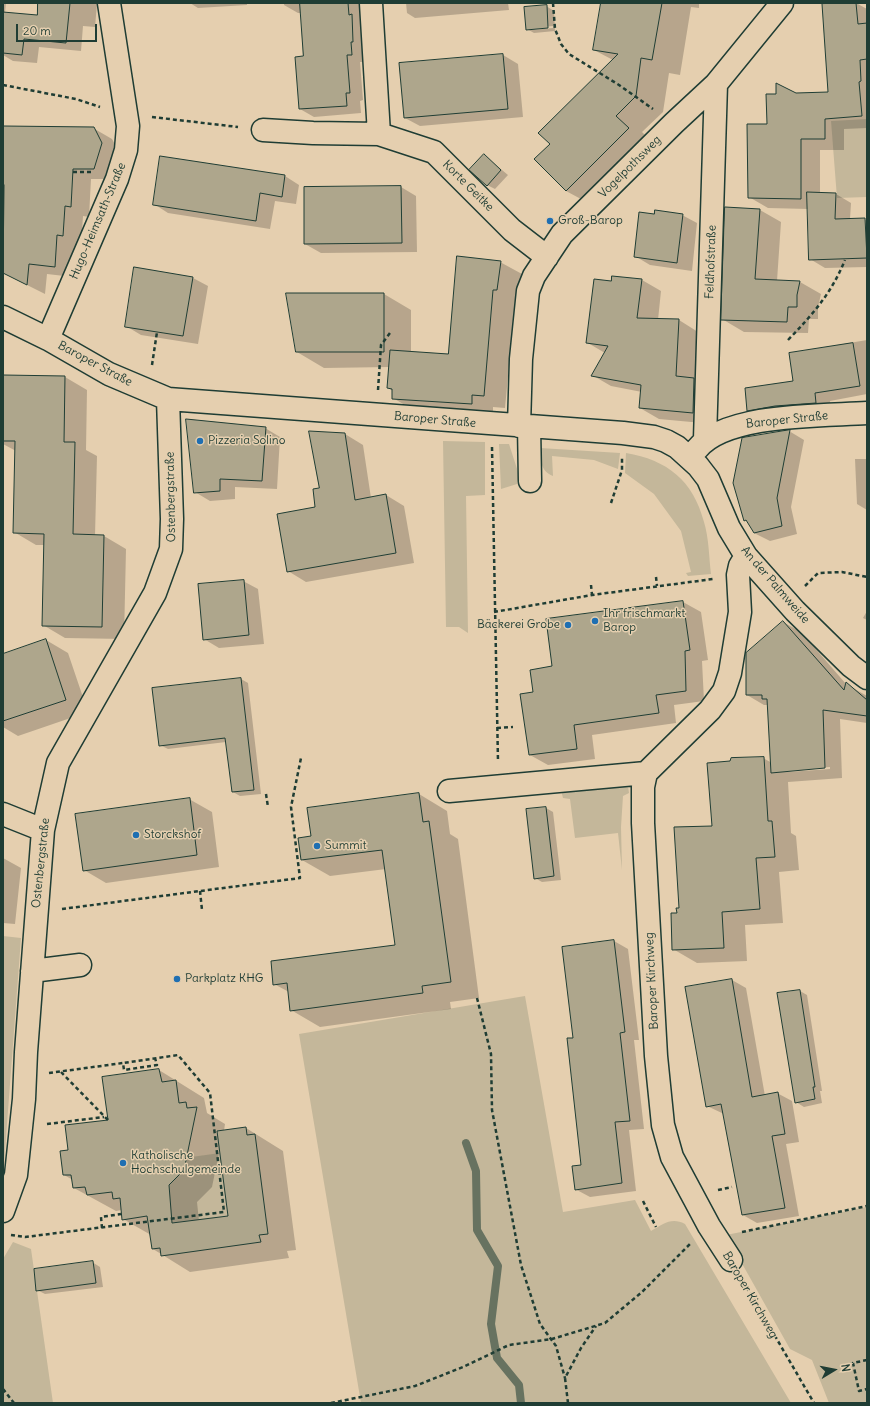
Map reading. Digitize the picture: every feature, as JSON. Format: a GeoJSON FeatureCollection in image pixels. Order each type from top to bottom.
{"type":"FeatureCollection","features":[{"type":"Feature","properties":{"kind":"street","name":"Hugo-Heimsath-Straße"},"geometry":{"type":"LineString","coordinates":[[48,339],[117,180],[126,150],[128,126],[109,3]]}},
{"type":"Feature","properties":{"kind":"street"},"geometry":{"type":"LineString","coordinates":[[371,3],[379,134]]}},
{"type":"Feature","properties":{"kind":"street","name":"Vogelpothsweg"},"geometry":{"type":"LineString","coordinates":[[530,481],[524,426],[521,359],[528,291],[534,276],[562,234],[674,123],[716,84],[782,3]]}},
{"type":"Feature","properties":{"kind":"street","name":"Feldhofstraße"},"geometry":{"type":"LineString","coordinates":[[705,439],[716,84]]}},
{"type":"Feature","properties":{"kind":"street","name":"Korte Geitke"},"geometry":{"type":"LineString","coordinates":[[263,130],[313,134],[379,134],[434,152],[512,230],[547,257]]}},
{"type":"Feature","properties":{"kind":"street","name":"Baroper Straße"},"geometry":{"type":"LineString","coordinates":[[4,318],[48,339],[109,374],[168,399],[492,425],[622,433],[662,439],[677,447],[690,458],[705,439],[730,428],[756,422],[867,413]]}},
{"type":"Feature","properties":{"kind":"street","name":"Ostenbergstraße"},"geometry":{"type":"LineString","coordinates":[[3,1211],[16,1175],[25,1076],[43,830],[58,763],[155,593],[171,549],[172,519],[168,399]]}},
{"type":"Feature","properties":{"kind":"street","name":"An der Palmweide"},"geometry":{"type":"LineString","coordinates":[[690,458],[708,479],[742,566],[788,603],[851,666],[867,678]]}},
{"type":"Feature","properties":{"kind":"street"},"geometry":{"type":"LineString","coordinates":[[449,791],[646,773],[710,710],[724,691],[730,673],[740,612],[742,566]]}},
{"type":"Feature","properties":{"kind":"street","name":"Baroper Kirchweg"},"geometry":{"type":"LineString","coordinates":[[646,773],[643,787],[643,823],[660,1108],[666,1140],[672,1157],[712,1232],[731,1260]]}},
{"type":"Feature","properties":{"kind":"street"},"geometry":{"type":"LineString","coordinates":[[3,814],[43,830]]}},
{"type":"Feature","properties":{"kind":"street"},"geometry":{"type":"LineString","coordinates":[[32,971],[80,965]]}},
{"type":"Feature","properties":{"kind":"path"},"geometry":{"type":"LineString","coordinates":[[553,3],[555,29],[561,44],[569,54],[619,85],[674,123]]}},
{"type":"Feature","properties":{"kind":"path"},"geometry":{"type":"LineString","coordinates":[[3,85],[76,100],[126,115],[263,130]]}},
{"type":"Feature","properties":{"kind":"path"},"geometry":{"type":"LineString","coordinates":[[788,340],[815,312],[835,283],[845,260]]}},
{"type":"Feature","properties":{"kind":"path"},"geometry":{"type":"LineString","coordinates":[[148,390],[157,332]]}},
{"type":"Feature","properties":{"kind":"path"},"geometry":{"type":"LineString","coordinates":[[377,415],[381,345],[390,333]]}},
{"type":"Feature","properties":{"kind":"path"},"geometry":{"type":"LineString","coordinates":[[492,425],[498,786]]}},
{"type":"Feature","properties":{"kind":"path"},"geometry":{"type":"LineString","coordinates":[[611,503],[622,470],[622,433]]}},
{"type":"Feature","properties":{"kind":"path"},"geometry":{"type":"LineString","coordinates":[[494,612],[592,595],[657,586],[742,566]]}},
{"type":"Feature","properties":{"kind":"path"},"geometry":{"type":"LineString","coordinates":[[788,603],[818,573],[842,572],[867,577]]}},
{"type":"Feature","properties":{"kind":"path"},"geometry":{"type":"LineString","coordinates":[[656,577],[657,586]]}},
{"type":"Feature","properties":{"kind":"path"},"geometry":{"type":"LineString","coordinates":[[591,585],[592,595]]}},
{"type":"Feature","properties":{"kind":"path"},"geometry":{"type":"LineString","coordinates":[[497,728],[513,727]]}},
{"type":"Feature","properties":{"kind":"path"},"geometry":{"type":"LineString","coordinates":[[36,913],[300,878],[290,807],[301,758]]}},
{"type":"Feature","properties":{"kind":"path"},"geometry":{"type":"LineString","coordinates":[[266,794],[268,806]]}},
{"type":"Feature","properties":{"kind":"path"},"geometry":{"type":"LineString","coordinates":[[200,891],[202,910]]}},
{"type":"Feature","properties":{"kind":"path"},"geometry":{"type":"LineString","coordinates":[[477,998],[491,1054],[492,1110],[521,1265],[540,1324],[556,1346],[565,1378],[568,1403]]}},
{"type":"Feature","properties":{"kind":"path"},"geometry":{"type":"LineString","coordinates":[[10,1234],[25,1237],[224,1212],[210,1093],[178,1055],[25,1076]]}},
{"type":"Feature","properties":{"kind":"path"},"geometry":{"type":"LineString","coordinates":[[123,1063],[124,1070],[139,1070],[157,1065],[155,1058]]}},
{"type":"Feature","properties":{"kind":"path"},"geometry":{"type":"LineString","coordinates":[[60,1071],[108,1120]]}},
{"type":"Feature","properties":{"kind":"path"},"geometry":{"type":"LineString","coordinates":[[46,1124],[104,1117]]}},
{"type":"Feature","properties":{"kind":"path"},"geometry":{"type":"LineString","coordinates":[[642,1201],[656,1227]]}},
{"type":"Feature","properties":{"kind":"path"},"geometry":{"type":"LineString","coordinates":[[331,1403],[414,1386],[462,1367],[509,1345],[552,1339],[605,1323],[712,1232],[867,1206]]}},
{"type":"Feature","properties":{"kind":"path"},"geometry":{"type":"LineString","coordinates":[[102,1228],[101,1217],[121,1214]]}},
{"type":"Feature","properties":{"kind":"path","name":"Baroper Kirchweg"},"geometry":{"type":"LineString","coordinates":[[731,1260],[814,1403]]}},
{"type":"Feature","properties":{"kind":"path"},"geometry":{"type":"LineString","coordinates":[[565,1378],[581,1348],[597,1326]]}},
{"type":"Feature","properties":{"kind":"path"},"geometry":{"type":"LineString","coordinates":[[867,1360],[853,1362],[859,1391],[867,1389]]}},
{"type":"Feature","properties":{"kind":"path"},"geometry":{"type":"LineString","coordinates":[[3,1389],[14,1403]]}},
{"type":"Feature","properties":{"kind":"shaded area"},"geometry":{"type":"Polygon","coordinates":[[[867,119],[867,197],[837,198],[831,121],[867,119]]]}},
{"type":"Feature","properties":{"kind":"shaded area"},"geometry":{"type":"Polygon","coordinates":[[[443,441],[485,442],[485,495],[466,496],[468,633],[459,627],[446,627],[443,441]]]}},
{"type":"Feature","properties":{"kind":"shaded area"},"geometry":{"type":"Polygon","coordinates":[[[499,444],[509,444],[519,475],[517,484],[501,489],[499,444]]]}},
{"type":"Feature","properties":{"kind":"shaded area"},"geometry":{"type":"Polygon","coordinates":[[[540,448],[620,453],[618,469],[594,460],[552,456],[553,476],[543,468],[540,448]]]}},
{"type":"Feature","properties":{"kind":"shaded area"},"geometry":{"type":"Polygon","coordinates":[[[626,453],[641,456],[666,467],[676,474],[693,494],[706,528],[711,574],[688,576],[686,573],[691,572],[681,531],[654,494],[625,473],[626,453]]]}},
{"type":"Feature","properties":{"kind":"shaded area"},"geometry":{"type":"Polygon","coordinates":[[[625,784],[628,786],[629,793],[623,796],[621,827],[622,870],[618,833],[575,838],[570,799],[563,798],[561,790],[625,784]]]}},
{"type":"Feature","properties":{"kind":"shaded area"},"geometry":{"type":"Polygon","coordinates":[[[3,936],[21,938],[3,1177],[3,936]]]}},
{"type":"Feature","properties":{"kind":"shaded area"},"geometry":{"type":"Polygon","coordinates":[[[525,996],[563,1212],[635,1200],[651,1231],[672,1221],[685,1224],[791,1403],[361,1403],[299,1034],[525,996]]]}},
{"type":"Feature","properties":{"kind":"shaded area"},"geometry":{"type":"Polygon","coordinates":[[[220,1153],[228,1216],[170,1223],[169,1181],[177,1178],[183,1170],[184,1158],[220,1153]]]}},
{"type":"Feature","properties":{"kind":"shaded area"},"geometry":{"type":"Polygon","coordinates":[[[867,1207],[867,1403],[829,1403],[812,1360],[790,1349],[726,1235],[867,1207]]]}},
{"type":"Feature","properties":{"kind":"shaded area"},"geometry":{"type":"Polygon","coordinates":[[[13,1242],[31,1249],[53,1403],[3,1403],[3,1259],[13,1242]]]}},
{"type":"Feature","properties":{"kind":"building"},"geometry":{"type":"Polygon","coordinates":[[[38,3],[70,3],[66,43],[24,39],[22,55],[3,53],[3,12],[37,15],[38,3]]]}},
{"type":"Feature","properties":{"kind":"building"},"geometry":{"type":"Polygon","coordinates":[[[300,3],[348,3],[349,15],[352,14],[353,42],[351,42],[352,55],[347,55],[350,93],[346,93],[347,106],[299,109],[295,57],[303,56],[300,3]]]}},
{"type":"Feature","properties":{"kind":"building"},"geometry":{"type":"Polygon","coordinates":[[[601,3],[662,3],[652,60],[641,58],[636,96],[616,116],[629,128],[566,191],[534,159],[550,144],[538,133],[618,54],[593,50],[601,3]]]}},
{"type":"Feature","properties":{"kind":"building"},"geometry":{"type":"Polygon","coordinates":[[[856,3],[858,24],[867,23],[867,59],[860,60],[861,81],[859,82],[862,116],[825,119],[825,139],[801,139],[801,199],[748,198],[747,124],[767,124],[766,94],[776,94],[776,83],[796,93],[828,92],[822,4],[856,3]]]}},
{"type":"Feature","properties":{"kind":"building"},"geometry":{"type":"Polygon","coordinates":[[[547,5],[548,28],[526,30],[524,7],[547,5]]]}},
{"type":"Feature","properties":{"kind":"building"},"geometry":{"type":"Polygon","coordinates":[[[503,54],[508,109],[404,118],[399,63],[503,54]]]}},
{"type":"Feature","properties":{"kind":"building"},"geometry":{"type":"Polygon","coordinates":[[[3,126],[94,127],[102,143],[94,169],[73,169],[71,207],[65,206],[63,236],[57,235],[55,267],[29,264],[27,285],[3,273],[3,126]]]}},
{"type":"Feature","properties":{"kind":"building"},"geometry":{"type":"Polygon","coordinates":[[[484,154],[501,170],[487,186],[469,170],[484,154]]]}},
{"type":"Feature","properties":{"kind":"building"},"geometry":{"type":"Polygon","coordinates":[[[160,156],[285,175],[282,197],[260,193],[256,221],[153,205],[160,156]]]}},
{"type":"Feature","properties":{"kind":"building"},"geometry":{"type":"Polygon","coordinates":[[[401,186],[402,243],[304,244],[304,187],[401,186]]]}},
{"type":"Feature","properties":{"kind":"building"},"geometry":{"type":"Polygon","coordinates":[[[807,192],[836,193],[835,219],[865,218],[867,258],[809,260],[807,192]]]}},
{"type":"Feature","properties":{"kind":"building"},"geometry":{"type":"Polygon","coordinates":[[[725,207],[760,209],[755,279],[800,281],[797,295],[797,307],[788,307],[787,322],[721,320],[725,207]]]}},
{"type":"Feature","properties":{"kind":"building"},"geometry":{"type":"Polygon","coordinates":[[[655,210],[683,214],[677,263],[634,257],[639,212],[654,214],[655,210]]]}},
{"type":"Feature","properties":{"kind":"building"},"geometry":{"type":"Polygon","coordinates":[[[457,256],[501,261],[497,290],[493,290],[484,396],[472,395],[472,404],[392,399],[392,389],[387,388],[390,350],[448,354],[457,256]]]}},
{"type":"Feature","properties":{"kind":"building"},"geometry":{"type":"Polygon","coordinates":[[[134,267],[193,277],[183,336],[125,327],[134,267]]]}},
{"type":"Feature","properties":{"kind":"building"},"geometry":{"type":"Polygon","coordinates":[[[612,276],[642,279],[637,318],[679,319],[676,376],[694,378],[693,413],[639,408],[641,385],[591,376],[608,346],[586,343],[594,279],[611,281],[612,276]]]}},
{"type":"Feature","properties":{"kind":"building"},"geometry":{"type":"Polygon","coordinates":[[[286,293],[384,293],[384,352],[296,352],[286,293]]]}},
{"type":"Feature","properties":{"kind":"building"},"geometry":{"type":"Polygon","coordinates":[[[853,343],[860,386],[815,393],[816,403],[775,406],[747,411],[745,388],[793,381],[789,353],[853,343]]]}},
{"type":"Feature","properties":{"kind":"building"},"geometry":{"type":"Polygon","coordinates":[[[3,375],[65,376],[64,442],[75,442],[73,534],[104,535],[102,627],[42,626],[44,534],[13,533],[15,441],[3,441],[3,375]]]}},
{"type":"Feature","properties":{"kind":"building"},"geometry":{"type":"Polygon","coordinates":[[[186,419],[266,427],[262,481],[220,479],[220,491],[194,493],[186,419]]]}},
{"type":"Feature","properties":{"kind":"building"},"geometry":{"type":"Polygon","coordinates":[[[790,430],[777,498],[782,526],[754,533],[746,520],[744,521],[733,483],[742,438],[790,430]]]}},
{"type":"Feature","properties":{"kind":"building"},"geometry":{"type":"Polygon","coordinates":[[[309,431],[345,433],[355,500],[386,494],[396,553],[287,572],[277,514],[315,507],[313,489],[319,488],[309,431]]]}},
{"type":"Feature","properties":{"kind":"building"},"geometry":{"type":"Polygon","coordinates":[[[244,580],[249,635],[203,640],[198,584],[244,580]]]}},
{"type":"Feature","properties":{"kind":"building"},"geometry":{"type":"Polygon","coordinates":[[[683,601],[690,650],[685,651],[686,691],[656,695],[659,713],[574,725],[577,749],[529,755],[520,694],[533,692],[530,670],[552,666],[546,619],[683,601]]]}},
{"type":"Feature","properties":{"kind":"building"},"geometry":{"type":"Polygon","coordinates":[[[783,621],[844,690],[846,682],[867,700],[867,716],[823,710],[825,768],[771,773],[767,699],[762,699],[762,695],[746,695],[746,653],[783,621]]]}},
{"type":"Feature","properties":{"kind":"building"},"geometry":{"type":"Polygon","coordinates":[[[46,639],[66,700],[3,721],[3,654],[46,639]]]}},
{"type":"Feature","properties":{"kind":"building"},"geometry":{"type":"Polygon","coordinates":[[[241,678],[254,790],[232,792],[225,738],[159,746],[152,688],[241,678]]]}},
{"type":"Feature","properties":{"kind":"building"},"geometry":{"type":"Polygon","coordinates":[[[764,757],[768,821],[772,821],[775,857],[756,858],[760,909],[722,912],[724,948],[672,950],[671,913],[677,913],[676,908],[679,908],[674,827],[712,826],[707,763],[730,761],[731,758],[764,757]]]}},
{"type":"Feature","properties":{"kind":"building"},"geometry":{"type":"Polygon","coordinates":[[[419,793],[423,822],[429,821],[451,982],[422,986],[423,993],[290,1011],[287,983],[273,985],[271,961],[395,945],[382,850],[301,860],[298,838],[311,836],[307,808],[419,793]]]}},
{"type":"Feature","properties":{"kind":"building","name":"Storckshof"},"geometry":{"type":"Polygon","coordinates":[[[190,798],[197,855],[83,871],[75,814],[190,798]]]}},
{"type":"Feature","properties":{"kind":"building"},"geometry":{"type":"Polygon","coordinates":[[[546,807],[554,876],[534,879],[526,809],[546,807]]]}},
{"type":"Feature","properties":{"kind":"building"},"geometry":{"type":"Polygon","coordinates":[[[614,940],[625,1032],[620,1033],[630,1121],[615,1122],[622,1183],[575,1190],[572,1166],[581,1165],[567,1038],[573,1038],[562,947],[614,940]]]}},
{"type":"Feature","properties":{"kind":"building"},"geometry":{"type":"Polygon","coordinates":[[[732,979],[752,1097],[778,1092],[785,1134],[772,1136],[785,1208],[742,1215],[721,1104],[706,1107],[685,987],[732,979]]]}},
{"type":"Feature","properties":{"kind":"building"},"geometry":{"type":"Polygon","coordinates":[[[800,990],[815,1087],[813,1087],[815,1099],[795,1103],[777,993],[800,990]]]}},
{"type":"Feature","properties":{"kind":"building","name":"Katholische Hochschulgemeinde"},"geometry":{"type":"Polygon","coordinates":[[[159,1069],[162,1082],[176,1080],[179,1103],[186,1102],[187,1108],[197,1107],[184,1170],[169,1185],[172,1223],[228,1216],[217,1131],[246,1127],[247,1135],[255,1134],[268,1234],[259,1235],[261,1242],[161,1256],[160,1248],[152,1249],[147,1216],[122,1220],[120,1198],[113,1199],[112,1192],[87,1195],[85,1187],[73,1188],[71,1175],[63,1175],[60,1151],[68,1150],[65,1125],[108,1120],[102,1077],[159,1069]]]}},
{"type":"Feature","properties":{"kind":"building"},"geometry":{"type":"Polygon","coordinates":[[[93,1261],[96,1283],[36,1291],[34,1269],[93,1261]]]}},
{"type":"Feature","properties":{"kind":"waterway"},"geometry":{"type":"LineString","coordinates":[[466,1143],[476,1171],[477,1230],[498,1266],[491,1324],[497,1358],[519,1385],[521,1403]]}},
{"type":"Feature","properties":{"kind":"place","name":"Groß-Barop"},"geometry":{"type":"Point","coordinates":[550,221]}},
{"type":"Feature","properties":{"kind":"place","name":"Pizzeria Solino"},"geometry":{"type":"Point","coordinates":[200,441]}},
{"type":"Feature","properties":{"kind":"place","name":"Ihr frischmarkt Barop"},"geometry":{"type":"Point","coordinates":[595,621]}},
{"type":"Feature","properties":{"kind":"place","name":"Bäckerei Grobe"},"geometry":{"type":"Point","coordinates":[568,625]}},
{"type":"Feature","properties":{"kind":"place","name":"Storckshof"},"geometry":{"type":"Point","coordinates":[136,835]}},
{"type":"Feature","properties":{"kind":"place","name":"Summit"},"geometry":{"type":"Point","coordinates":[317,846]}},
{"type":"Feature","properties":{"kind":"place","name":"Parkplatz KHG"},"geometry":{"type":"Point","coordinates":[177,979]}},
{"type":"Feature","properties":{"kind":"place","name":"Katholische Hochschulgemeinde"},"geometry":{"type":"Point","coordinates":[123,1163]}}]}
